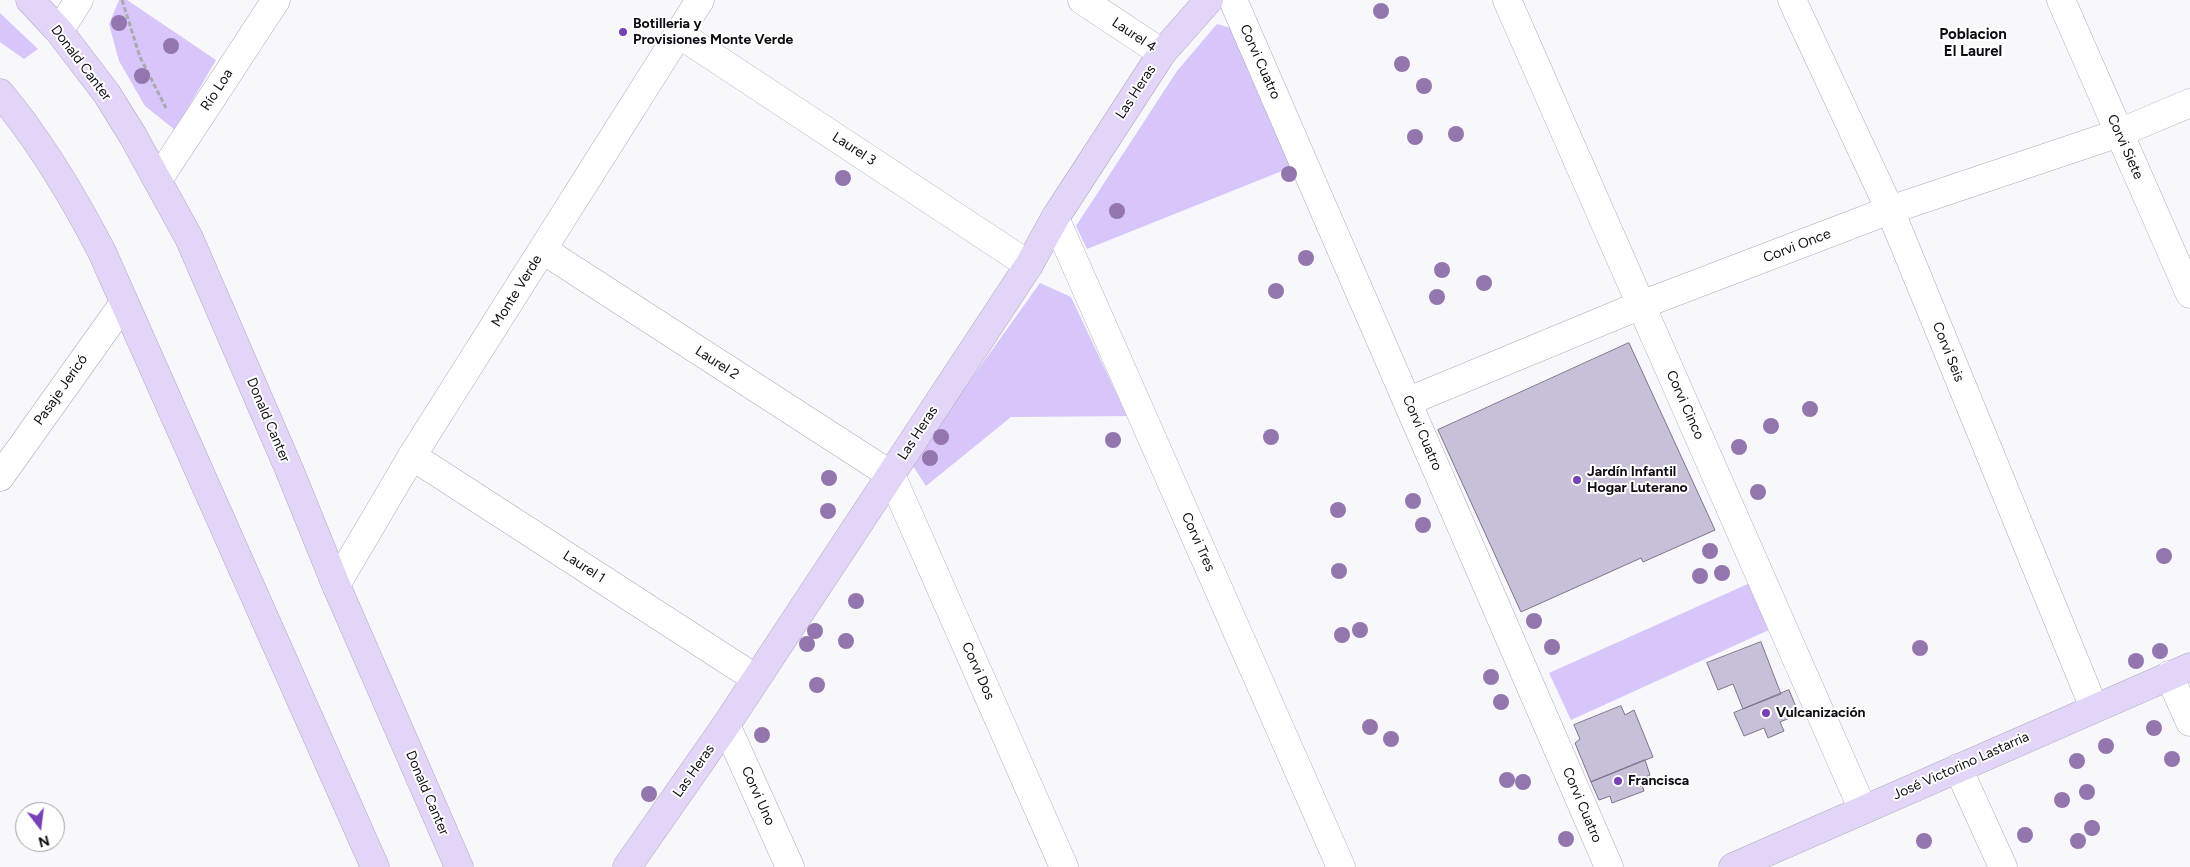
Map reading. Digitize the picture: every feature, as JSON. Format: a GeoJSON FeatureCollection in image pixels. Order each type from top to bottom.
{"type":"FeatureCollection","features":[{"type":"Feature","properties":{"kind":"main road","name":"Donald Canter"},"geometry":{"type":"LineString","coordinates":[[30,0],[58,31],[107,94],[133,136],[189,238],[459,867]]}},
{"type":"Feature","properties":{"kind":"main road","name":"Las Heras"},"geometry":{"type":"LineString","coordinates":[[627,867],[726,725],[755,678],[891,475],[1029,265],[1056,218],[1162,53],[1209,0]]}},
{"type":"Feature","properties":{"kind":"main road"},"geometry":{"type":"LineString","coordinates":[[0,93],[47,156],[76,203],[102,252],[375,867]]}},
{"type":"Feature","properties":{"kind":"main road","name":"José Victorino Lastarria"},"geometry":{"type":"LineString","coordinates":[[1747,864],[1863,810],[2179,671]]}},
{"type":"Feature","properties":{"kind":"street"},"geometry":{"type":"LineString","coordinates":[[58,31],[79,0]]}},
{"type":"Feature","properties":{"kind":"street","name":"Río Loa"},"geometry":{"type":"LineString","coordinates":[[158,180],[276,0]]}},
{"type":"Feature","properties":{"kind":"street","name":"Monte Verde"},"geometry":{"type":"LineString","coordinates":[[336,584],[412,456],[700,0]]}},
{"type":"Feature","properties":{"kind":"street","name":"Laurel 4"},"geometry":{"type":"LineString","coordinates":[[1082,0],[1162,53]]}},
{"type":"Feature","properties":{"kind":"street","name":"Corvi Cuatro"},"geometry":{"type":"LineString","coordinates":[[1233,0],[1609,867]]}},
{"type":"Feature","properties":{"kind":"street","name":"Corvi Cinco"},"geometry":{"type":"LineString","coordinates":[[1507,0],[1863,810]]}},
{"type":"Feature","properties":{"kind":"street","name":"Corvi Seis"},"geometry":{"type":"LineString","coordinates":[[1792,0],[1890,210],[2094,708]]}},
{"type":"Feature","properties":{"kind":"street","name":"Corvi Siete"},"geometry":{"type":"LineString","coordinates":[[2061,0],[2190,294]]}},
{"type":"Feature","properties":{"kind":"street","name":"Laurel 3"},"geometry":{"type":"LineString","coordinates":[[679,34],[1029,265]]}},
{"type":"Feature","properties":{"kind":"street","name":"Corvi Once"},"geometry":{"type":"LineString","coordinates":[[1408,401],[1641,305],[1890,210],[2119,133],[2190,103]]}},
{"type":"Feature","properties":{"kind":"street","name":"Corvi Tres"},"geometry":{"type":"LineString","coordinates":[[1056,218],[1341,867]]}},
{"type":"Feature","properties":{"kind":"street","name":"Laurel 2"},"geometry":{"type":"LineString","coordinates":[[543,250],[891,475]]}},
{"type":"Feature","properties":{"kind":"street","name":"Pasaje Jericó"},"geometry":{"type":"LineString","coordinates":[[0,477],[124,303]]}},
{"type":"Feature","properties":{"kind":"street","name":"Laurel 1"},"geometry":{"type":"LineString","coordinates":[[412,456],[755,678]]}},
{"type":"Feature","properties":{"kind":"street","name":"Corvi Dos"},"geometry":{"type":"LineString","coordinates":[[891,475],[1064,867]]}},
{"type":"Feature","properties":{"kind":"street"},"geometry":{"type":"LineString","coordinates":[[2179,671],[2190,722]]}},
{"type":"Feature","properties":{"kind":"street","name":"Corvi Uno"},"geometry":{"type":"LineString","coordinates":[[726,725],[790,867]]}},
{"type":"Feature","properties":{"kind":"street"},"geometry":{"type":"LineString","coordinates":[[1958,768],[2003,867]]}},
{"type":"Feature","properties":{"kind":"path"},"geometry":{"type":"LineString","coordinates":[[122,0],[140,57],[182,143]]}},
{"type":"Feature","properties":{"kind":"shaded area"},"geometry":{"type":"Polygon","coordinates":[[[119,0],[127,0],[216,60],[175,130],[145,106],[119,61],[109,24],[119,0]]]}},
{"type":"Feature","properties":{"kind":"shaded area"},"geometry":{"type":"Polygon","coordinates":[[[0,13],[38,49],[24,59],[0,42],[0,13]]]}},
{"type":"Feature","properties":{"kind":"shaded area"},"geometry":{"type":"Polygon","coordinates":[[[1217,24],[1237,30],[1297,165],[1087,249],[1076,226],[1177,71],[1217,24]]]}},
{"type":"Feature","properties":{"kind":"shaded area"},"geometry":{"type":"Polygon","coordinates":[[[1040,283],[1071,297],[1127,416],[1011,417],[926,486],[911,463],[1040,283]]]}},
{"type":"Feature","properties":{"kind":"shaded area"},"geometry":{"type":"Polygon","coordinates":[[[1750,583],[1771,629],[1571,720],[1549,673],[1750,583]]]}},
{"type":"Feature","properties":{"kind":"building","name":"Jardín Infantil Hogar Luterano"},"geometry":{"type":"Polygon","coordinates":[[[1629,343],[1715,530],[1643,562],[1641,558],[1521,612],[1438,430],[1629,343]]]}},
{"type":"Feature","properties":{"kind":"building"},"geometry":{"type":"Polygon","coordinates":[[[1761,642],[1781,694],[1743,709],[1733,684],[1718,690],[1707,663],[1761,642]]]}},
{"type":"Feature","properties":{"kind":"building","name":"Vulcanización"},"geometry":{"type":"Polygon","coordinates":[[[1789,690],[1799,714],[1780,722],[1784,731],[1768,738],[1764,728],[1744,736],[1734,713],[1789,690]]]}},
{"type":"Feature","properties":{"kind":"building"},"geometry":{"type":"Polygon","coordinates":[[[1621,706],[1625,715],[1634,710],[1653,757],[1591,782],[1575,743],[1580,739],[1574,725],[1621,706]]]}},
{"type":"Feature","properties":{"kind":"building","name":"Francisca"},"geometry":{"type":"Polygon","coordinates":[[[1645,760],[1650,775],[1640,779],[1644,791],[1612,803],[1610,796],[1599,800],[1591,782],[1645,760]]]}},
{"type":"Feature","properties":{"kind":"place","name":"Botilleria y Provisiones Monte Verde"},"geometry":{"type":"Point","coordinates":[623,32]}},
{"type":"Feature","properties":{"kind":"place","name":"Jardín Infantil Hogar Luterano"},"geometry":{"type":"Point","coordinates":[1577,480]}},
{"type":"Feature","properties":{"kind":"place","name":"Vulcanización"},"geometry":{"type":"Point","coordinates":[1766,713]}},
{"type":"Feature","properties":{"kind":"place","name":"Francisca"},"geometry":{"type":"Point","coordinates":[1618,781]}},
{"type":"Feature","properties":{"kind":"district","name":"Poblacion El Laurel"},"geometry":{"type":"Point","coordinates":[1973,44]}}]}
